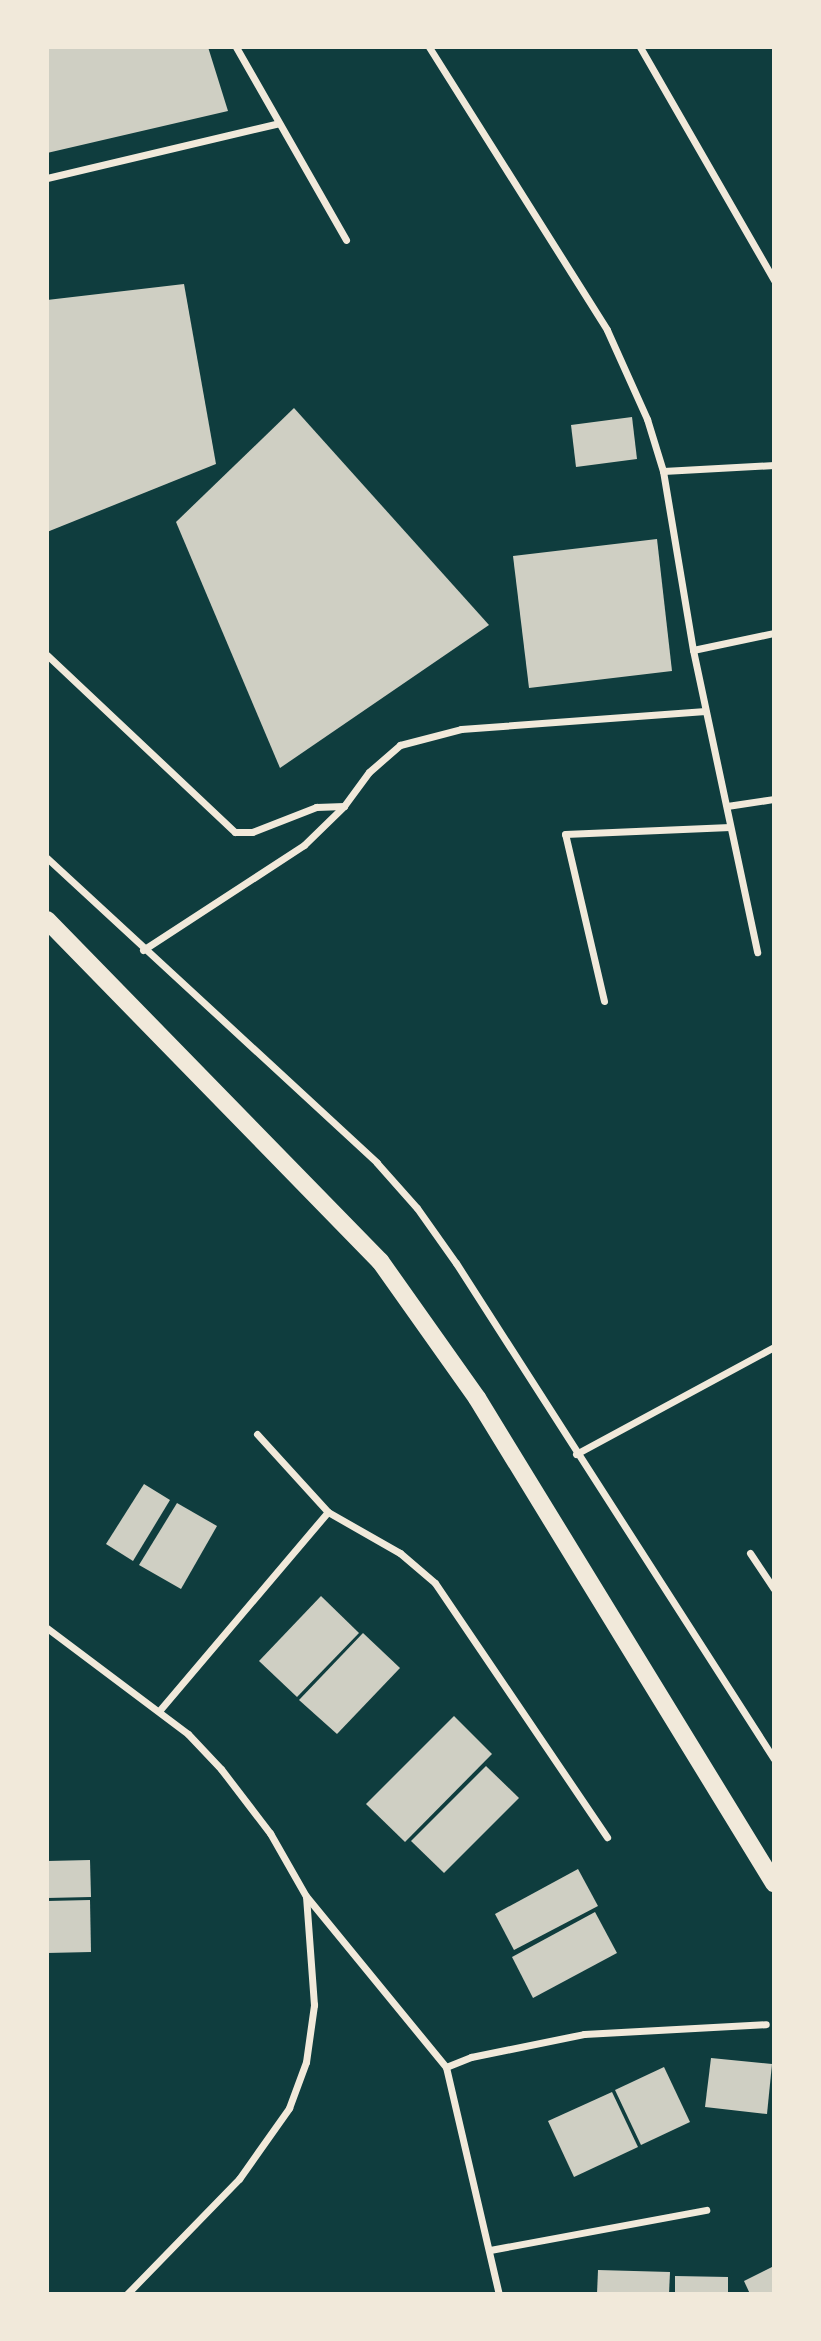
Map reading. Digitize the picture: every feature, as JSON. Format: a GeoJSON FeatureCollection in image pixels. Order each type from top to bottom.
{"type":"FeatureCollection","features":[{"type":"Feature","properties":{"kind":"main road"},"geometry":{"type":"LineString","coordinates":[[47,920],[380,1261],[477,1398],[774,1883]]}},
{"type":"Feature","properties":{"kind":"street"},"geometry":{"type":"LineString","coordinates":[[236,47],[346,240]]}},
{"type":"Feature","properties":{"kind":"street"},"geometry":{"type":"LineString","coordinates":[[429,47],[607,330],[647,419],[663,471],[692,650],[757,952]]}},
{"type":"Feature","properties":{"kind":"street"},"geometry":{"type":"LineString","coordinates":[[640,47],[774,280]]}},
{"type":"Feature","properties":{"kind":"street"},"geometry":{"type":"LineString","coordinates":[[47,178],[279,123]]}},
{"type":"Feature","properties":{"kind":"street"},"geometry":{"type":"LineString","coordinates":[[663,471],[774,465]]}},
{"type":"Feature","properties":{"kind":"street"},"geometry":{"type":"LineString","coordinates":[[692,650],[774,632]]}},
{"type":"Feature","properties":{"kind":"street"},"geometry":{"type":"LineString","coordinates":[[47,655],[235,832],[252,832],[316,807],[344,806]]}},
{"type":"Feature","properties":{"kind":"street"},"geometry":{"type":"LineString","coordinates":[[143,950],[304,845],[344,806],[383,757],[400,745],[437,732],[705,711]]}},
{"type":"Feature","properties":{"kind":"street"},"geometry":{"type":"LineString","coordinates":[[727,806],[774,799]]}},
{"type":"Feature","properties":{"kind":"street"},"geometry":{"type":"LineString","coordinates":[[604,1001],[565,834],[730,827]]}},
{"type":"Feature","properties":{"kind":"street"},"geometry":{"type":"LineString","coordinates":[[47,858],[143,950],[377,1163],[456,1263],[773,1758]]}},
{"type":"Feature","properties":{"kind":"street"},"geometry":{"type":"LineString","coordinates":[[576,1454],[774,1347]]}},
{"type":"Feature","properties":{"kind":"street"},"geometry":{"type":"LineString","coordinates":[[257,1434],[328,1512],[400,1553],[435,1583],[607,1837]]}},
{"type":"Feature","properties":{"kind":"street"},"geometry":{"type":"LineString","coordinates":[[159,1711],[328,1512]]}},
{"type":"Feature","properties":{"kind":"street"},"geometry":{"type":"LineString","coordinates":[[750,1553],[772,1584]]}},
{"type":"Feature","properties":{"kind":"street"},"geometry":{"type":"LineString","coordinates":[[47,1628],[159,1711],[222,1769],[270,1833],[306,1896],[446,2067],[499,2294]]}},
{"type":"Feature","properties":{"kind":"street"},"geometry":{"type":"LineString","coordinates":[[127,2294],[239,2179],[289,2108],[306,2062],[314,2004],[306,1896]]}},
{"type":"Feature","properties":{"kind":"street"},"geometry":{"type":"LineString","coordinates":[[446,2067],[471,2057],[584,2034],[766,2024]]}},
{"type":"Feature","properties":{"kind":"street"},"geometry":{"type":"LineString","coordinates":[[490,2250],[706,2210]]}},
{"type":"Feature","properties":{"kind":"building"},"geometry":{"type":"Polygon","coordinates":[[[47,47],[208,47],[228,111],[47,153],[47,47]]]}},
{"type":"Feature","properties":{"kind":"building"},"geometry":{"type":"Polygon","coordinates":[[[184,284],[216,464],[47,532],[47,300],[184,284]]]}},
{"type":"Feature","properties":{"kind":"building"},"geometry":{"type":"Polygon","coordinates":[[[294,408],[489,625],[280,768],[176,522],[294,408]]]}},
{"type":"Feature","properties":{"kind":"building"},"geometry":{"type":"Polygon","coordinates":[[[632,417],[637,459],[576,467],[571,425],[632,417]]]}},
{"type":"Feature","properties":{"kind":"building"},"geometry":{"type":"Polygon","coordinates":[[[657,539],[672,671],[529,688],[513,556],[657,539]]]}},
{"type":"Feature","properties":{"kind":"building"},"geometry":{"type":"Polygon","coordinates":[[[144,1484],[170,1500],[133,1561],[106,1544],[144,1484]]]}},
{"type":"Feature","properties":{"kind":"building"},"geometry":{"type":"Polygon","coordinates":[[[177,1503],[217,1526],[181,1589],[139,1565],[177,1503]]]}},
{"type":"Feature","properties":{"kind":"building"},"geometry":{"type":"Polygon","coordinates":[[[321,1596],[359,1633],[297,1697],[259,1661],[321,1596]]]}},
{"type":"Feature","properties":{"kind":"building"},"geometry":{"type":"Polygon","coordinates":[[[363,1633],[400,1668],[337,1734],[299,1700],[363,1633]]]}},
{"type":"Feature","properties":{"kind":"building"},"geometry":{"type":"Polygon","coordinates":[[[454,1716],[492,1754],[405,1842],[366,1804],[454,1716]]]}},
{"type":"Feature","properties":{"kind":"building"},"geometry":{"type":"Polygon","coordinates":[[[486,1766],[519,1798],[444,1873],[411,1841],[486,1766]]]}},
{"type":"Feature","properties":{"kind":"building"},"geometry":{"type":"Polygon","coordinates":[[[90,1860],[91,1897],[47,1898],[47,1861],[90,1860]]]}},
{"type":"Feature","properties":{"kind":"building"},"geometry":{"type":"Polygon","coordinates":[[[578,1869],[598,1906],[514,1950],[495,1914],[578,1869]]]}},
{"type":"Feature","properties":{"kind":"building"},"geometry":{"type":"Polygon","coordinates":[[[90,1900],[91,1952],[47,1953],[47,1901],[90,1900]]]}},
{"type":"Feature","properties":{"kind":"building"},"geometry":{"type":"Polygon","coordinates":[[[595,1912],[617,1953],[533,1998],[512,1957],[595,1912]]]}},
{"type":"Feature","properties":{"kind":"building"},"geometry":{"type":"Polygon","coordinates":[[[711,2058],[772,2064],[767,2114],[705,2107],[711,2058]]]}},
{"type":"Feature","properties":{"kind":"building"},"geometry":{"type":"Polygon","coordinates":[[[664,2067],[690,2122],[641,2145],[615,2090],[664,2067]]]}},
{"type":"Feature","properties":{"kind":"building"},"geometry":{"type":"Polygon","coordinates":[[[612,2092],[638,2147],[574,2177],[548,2121],[612,2092]]]}},
{"type":"Feature","properties":{"kind":"building"},"geometry":{"type":"Polygon","coordinates":[[[774,2266],[774,2294],[750,2294],[744,2281],[774,2266]]]}},
{"type":"Feature","properties":{"kind":"building"},"geometry":{"type":"Polygon","coordinates":[[[598,2270],[670,2272],[669,2294],[597,2294],[598,2270]]]}},
{"type":"Feature","properties":{"kind":"building"},"geometry":{"type":"Polygon","coordinates":[[[675,2276],[728,2277],[728,2294],[675,2294],[675,2276]]]}}]}
